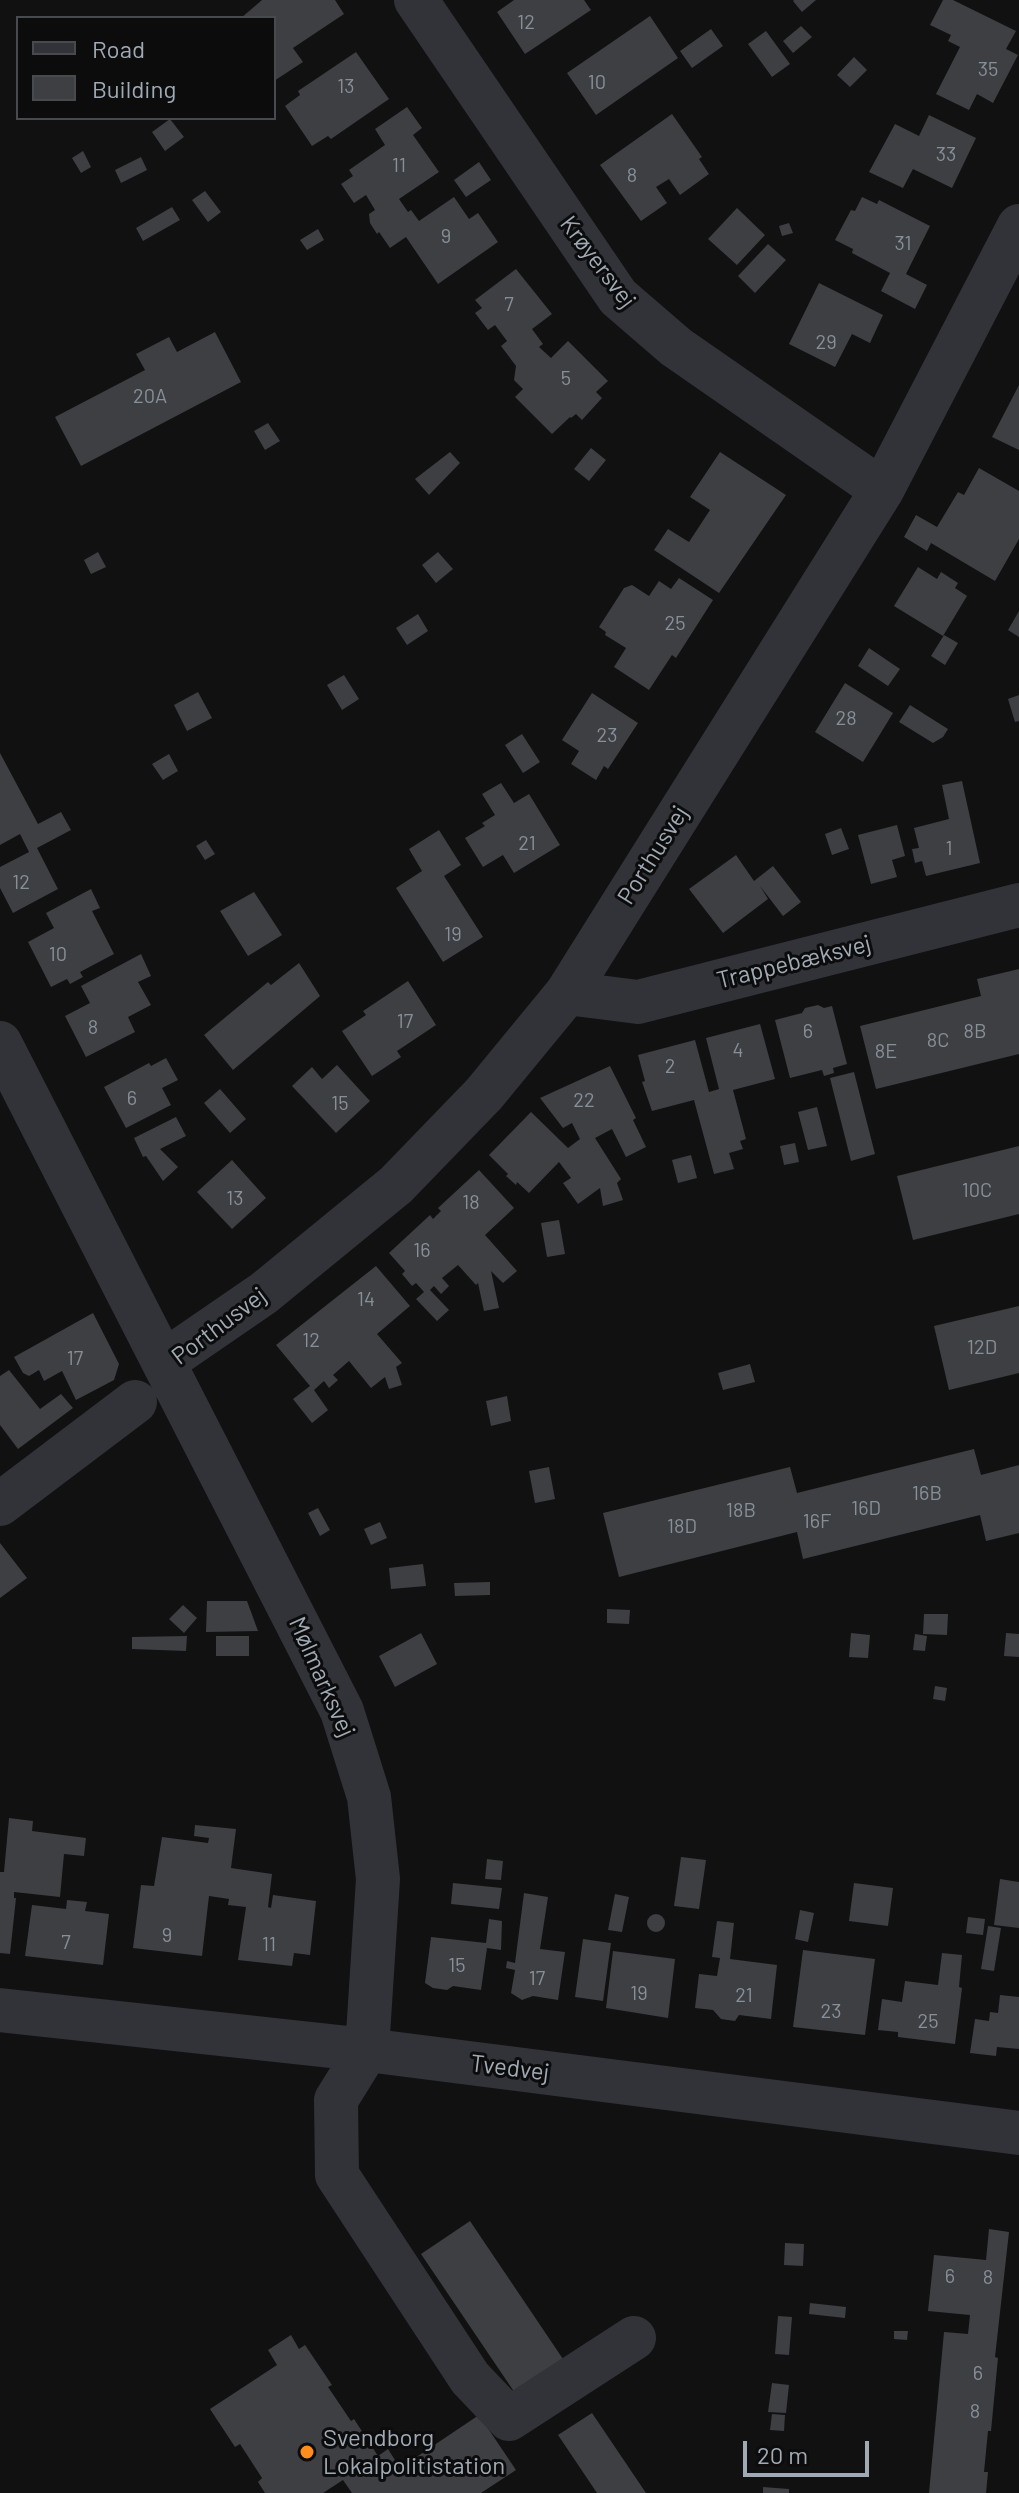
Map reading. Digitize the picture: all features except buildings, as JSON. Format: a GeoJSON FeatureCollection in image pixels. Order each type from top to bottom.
{"type":"FeatureCollection","features":[{"type":"Feature","properties":{"kind":"street","name":"Krøyersvej"},"geometry":{"type":"LineString","coordinates":[[416,0],[618,297],[676,347],[882,490]]}},
{"type":"Feature","properties":{"kind":"street","name":"Porthusvej"},"geometry":{"type":"LineString","coordinates":[[169,1369],[396,1185],[484,1094],[567,993],[882,490],[1019,226]]}},
{"type":"Feature","properties":{"kind":"street","name":"Trappebæksvej"},"geometry":{"type":"LineString","coordinates":[[567,993],[638,1002],[1019,905]]}},
{"type":"Feature","properties":{"kind":"street","name":"Mølmarksvej"},"geometry":{"type":"LineString","coordinates":[[0,1043],[342,1711],[369,1797],[378,1879],[367,2050]]}},
{"type":"Feature","properties":{"kind":"street"},"geometry":{"type":"LineString","coordinates":[[0,1504],[135,1402]]}},
{"type":"Feature","properties":{"kind":"street","name":"Tvedvej"},"geometry":{"type":"LineString","coordinates":[[0,2010],[367,2050],[1019,2133]]}},
{"type":"Feature","properties":{"kind":"street"},"geometry":{"type":"LineString","coordinates":[[367,2050],[336,2100],[337,2175],[470,2378],[509,2419],[634,2338]]}},
{"type":"Feature","properties":{"kind":"place","name":"Svendborg Lokalpolitistation"},"geometry":{"type":"Point","coordinates":[307,2452]}}]}
